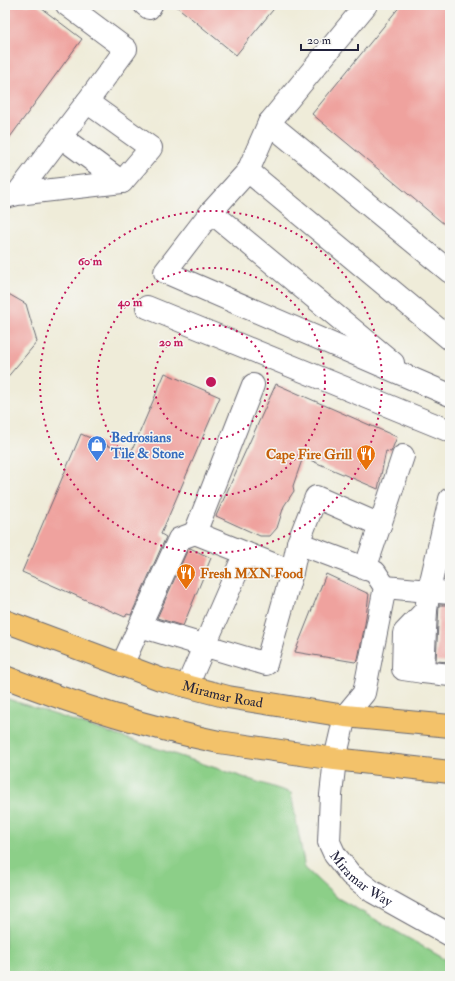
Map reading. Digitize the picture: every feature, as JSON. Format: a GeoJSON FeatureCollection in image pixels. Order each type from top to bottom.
{"type":"FeatureCollection","features":[{"type":"Feature","properties":{"kind":"main road","name":"Miramar Road"},"geometry":{"type":"LineString","coordinates":[[5,621],[160,679],[228,697],[345,716],[450,726]]}},
{"type":"Feature","properties":{"kind":"main road"},"geometry":{"type":"LineString","coordinates":[[5,677],[113,714],[201,738],[335,759],[450,772]]}},
{"type":"Feature","properties":{"kind":"street"},"geometry":{"type":"LineString","coordinates":[[11,195],[61,137],[126,49],[67,5]]}},
{"type":"Feature","properties":{"kind":"street"},"geometry":{"type":"LineString","coordinates":[[144,5],[149,8],[151,5]]}},
{"type":"Feature","properties":{"kind":"street"},"geometry":{"type":"LineString","coordinates":[[366,5],[269,123],[248,171],[210,212],[165,272],[450,396]]}},
{"type":"Feature","properties":{"kind":"street"},"geometry":{"type":"LineString","coordinates":[[11,195],[122,182],[151,148],[87,102]]}},
{"type":"Feature","properties":{"kind":"street"},"geometry":{"type":"LineString","coordinates":[[269,123],[450,272]]}},
{"type":"Feature","properties":{"kind":"street"},"geometry":{"type":"LineString","coordinates":[[61,137],[122,182]]}},
{"type":"Feature","properties":{"kind":"street"},"geometry":{"type":"LineString","coordinates":[[248,171],[450,339]]}},
{"type":"Feature","properties":{"kind":"street"},"geometry":{"type":"LineString","coordinates":[[210,212],[413,379]]}},
{"type":"Feature","properties":{"kind":"street"},"geometry":{"type":"LineString","coordinates":[[147,307],[450,431]]}},
{"type":"Feature","properties":{"kind":"street"},"geometry":{"type":"LineString","coordinates":[[195,533],[253,385]]}},
{"type":"Feature","properties":{"kind":"street"},"geometry":{"type":"LineString","coordinates":[[365,569],[403,456]]}},
{"type":"Feature","properties":{"kind":"street"},"geometry":{"type":"LineString","coordinates":[[140,626],[266,664],[292,572],[298,543],[316,497],[380,525]]}},
{"type":"Feature","properties":{"kind":"street"},"geometry":{"type":"LineString","coordinates":[[450,499],[435,598],[404,633],[403,669],[450,675]]}},
{"type":"Feature","properties":{"kind":"street"},"geometry":{"type":"LineString","coordinates":[[122,665],[179,539],[195,533],[292,572]]}},
{"type":"Feature","properties":{"kind":"street"},"geometry":{"type":"LineString","coordinates":[[298,543],[375,572],[385,587],[435,598]]}},
{"type":"Feature","properties":{"kind":"street"},"geometry":{"type":"LineString","coordinates":[[187,686],[206,646],[245,553]]}},
{"type":"Feature","properties":{"kind":"street"},"geometry":{"type":"LineString","coordinates":[[345,716],[364,693],[385,587]]}},
{"type":"Feature","properties":{"kind":"street","name":"Miramar Way"},"geometry":{"type":"LineString","coordinates":[[345,716],[335,759],[331,794],[329,842],[335,855],[351,875],[373,892],[450,935]]}},
{"type":"Feature","properties":{"kind":"green space"},"geometry":{"type":"Polygon","coordinates":[[[5,698],[291,793],[305,868],[336,897],[450,962],[450,976],[5,976],[5,698]]]}},
{"type":"Feature","properties":{"kind":"building"},"geometry":{"type":"Polygon","coordinates":[[[5,5],[37,5],[82,39],[5,144],[5,5]]]}},
{"type":"Feature","properties":{"kind":"building"},"geometry":{"type":"Polygon","coordinates":[[[175,5],[277,5],[236,55],[175,5]]]}},
{"type":"Feature","properties":{"kind":"building"},"geometry":{"type":"Polygon","coordinates":[[[401,5],[450,5],[450,229],[312,114],[401,5]]]}},
{"type":"Feature","properties":{"kind":"building"},"geometry":{"type":"Polygon","coordinates":[[[5,292],[26,304],[37,342],[5,380],[5,292]]]}},
{"type":"Feature","properties":{"kind":"building"},"geometry":{"type":"Polygon","coordinates":[[[165,373],[220,397],[161,534],[166,537],[131,615],[127,614],[125,617],[22,572],[81,434],[130,455],[165,373]]]}},
{"type":"Feature","properties":{"kind":"building"},"geometry":{"type":"Polygon","coordinates":[[[276,384],[397,437],[391,452],[386,451],[378,489],[303,457],[293,486],[294,491],[284,506],[277,528],[270,536],[260,536],[216,516],[276,384]]]}},
{"type":"Feature","properties":{"kind":"building"},"geometry":{"type":"Polygon","coordinates":[[[190,548],[211,558],[183,626],[157,618],[188,549],[190,548]]]}},
{"type":"Feature","properties":{"kind":"building"},"geometry":{"type":"Polygon","coordinates":[[[326,574],[369,594],[358,659],[355,662],[295,652],[326,574]]]}},
{"type":"Feature","properties":{"kind":"building"},"geometry":{"type":"Polygon","coordinates":[[[439,605],[450,605],[450,662],[436,661],[439,605]]]}},
{"type":"Feature","properties":{"kind":"place","name":"Bedrosians Tile & Stone"},"geometry":{"type":"Point","coordinates":[97,462]}},
{"type":"Feature","properties":{"kind":"place","name":"Cape Fire Grill"},"geometry":{"type":"Point","coordinates":[366,471]}},
{"type":"Feature","properties":{"kind":"place","name":"Fresh MXN Food"},"geometry":{"type":"Point","coordinates":[186,590]}}]}
